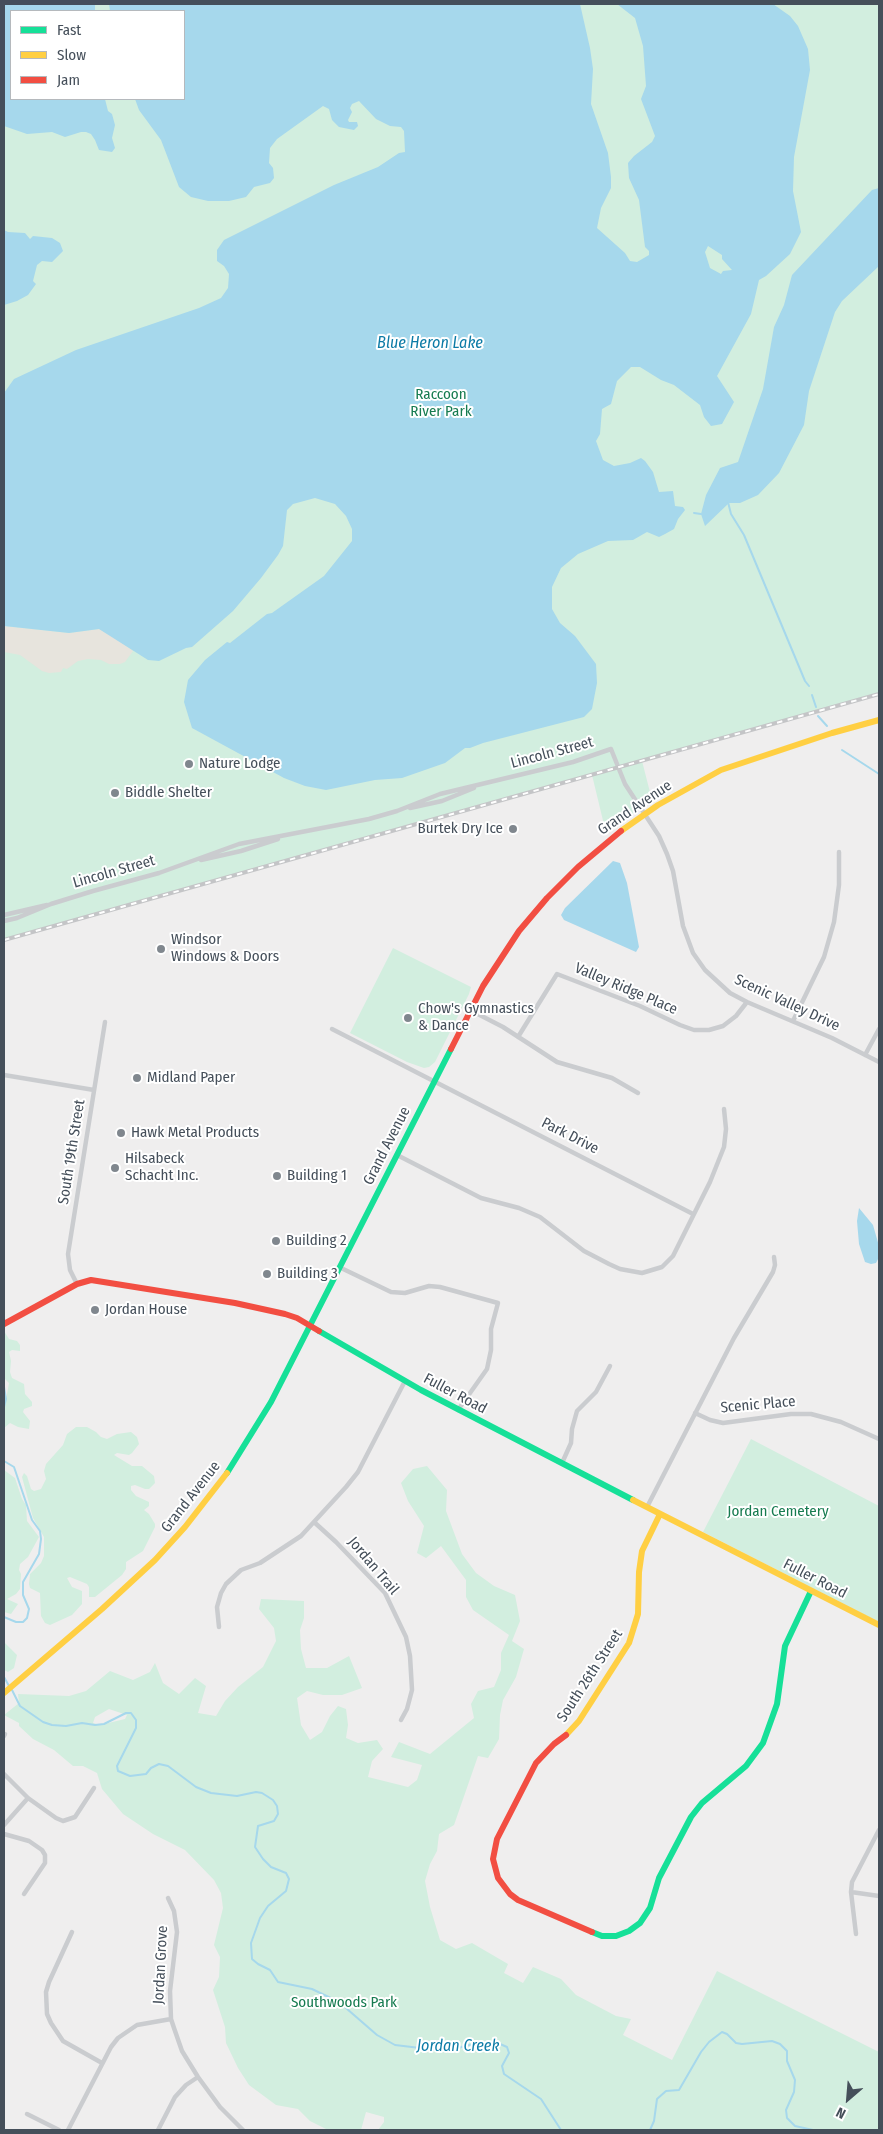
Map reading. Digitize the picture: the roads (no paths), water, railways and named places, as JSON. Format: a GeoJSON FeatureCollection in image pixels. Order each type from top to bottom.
{"type":"FeatureCollection","features":[{"type":"Feature","properties":{"kind":"street","name":"Grand Avenue"},"geometry":{"type":"LineString","coordinates":[[4,1693],[139,1576],[202,1507],[247,1443],[271,1402],[470,1010],[501,956],[547,898],[578,866],[608,840],[645,814],[720,770],[832,733],[879,720]]}},
{"type":"Feature","properties":{"kind":"street","name":"Lincoln Street"},"geometry":{"type":"LineString","coordinates":[[4,915],[51,904],[185,864],[239,844],[442,801],[486,783],[573,762],[611,749],[625,784],[645,814]]}},
{"type":"Feature","properties":{"kind":"street","name":"Scenic Valley Drive"},"geometry":{"type":"LineString","coordinates":[[645,814],[659,836],[673,871],[683,926],[693,953],[717,982],[730,993],[747,1002],[793,1021],[879,1062]]}},
{"type":"Feature","properties":{"kind":"street"},"geometry":{"type":"LineString","coordinates":[[793,1021],[824,957],[834,922],[839,885],[839,852]]}},
{"type":"Feature","properties":{"kind":"street","name":"Lincoln Street"},"geometry":{"type":"LineString","coordinates":[[4,921],[17,918],[51,904]]}},
{"type":"Feature","properties":{"kind":"street","name":"Valley Ridge Place"},"geometry":{"type":"LineString","coordinates":[[518,1037],[557,974],[640,1006],[694,1030],[709,1030],[723,1026],[736,1016],[747,1002]]}},
{"type":"Feature","properties":{"kind":"street"},"geometry":{"type":"LineString","coordinates":[[470,1010],[557,1062],[612,1078],[638,1093]]}},
{"type":"Feature","properties":{"kind":"street","name":"South 19th Street"},"geometry":{"type":"LineString","coordinates":[[77,1284],[70,1270],[68,1254],[105,1022]]}},
{"type":"Feature","properties":{"kind":"street","name":"Park Drive"},"geometry":{"type":"LineString","coordinates":[[332,1029],[694,1214]]}},
{"type":"Feature","properties":{"kind":"street"},"geometry":{"type":"LineString","coordinates":[[865,1055],[879,1029]]}},
{"type":"Feature","properties":{"kind":"street"},"geometry":{"type":"LineString","coordinates":[[4,1076],[94,1090]]}},
{"type":"Feature","properties":{"kind":"street"},"geometry":{"type":"LineString","coordinates":[[396,1155],[481,1198],[519,1208],[540,1217],[584,1251],[620,1269],[642,1272],[662,1267],[672,1256],[694,1214],[722,1156],[726,1138],[724,1109]]}},
{"type":"Feature","properties":{"kind":"street"},"geometry":{"type":"LineString","coordinates":[[647,1507],[734,1338],[773,1272],[775,1265],[774,1257]]}},
{"type":"Feature","properties":{"kind":"street"},"geometry":{"type":"LineString","coordinates":[[339,1267],[391,1292],[405,1293],[429,1286],[440,1287],[498,1303],[491,1329],[491,1350],[487,1369],[458,1410]]}},
{"type":"Feature","properties":{"kind":"street","name":"Fuller Road"},"geometry":{"type":"LineString","coordinates":[[4,1324],[77,1284],[91,1280],[101,1280],[259,1307],[285,1314],[458,1410],[879,1625]]}},
{"type":"Feature","properties":{"kind":"street"},"geometry":{"type":"LineString","coordinates":[[562,1463],[571,1443],[572,1429],[577,1411],[596,1392],[610,1366]]}},
{"type":"Feature","properties":{"kind":"street"},"geometry":{"type":"LineString","coordinates":[[219,1627],[217,1607],[219,1597],[229,1580],[241,1570],[260,1563],[301,1536],[355,1477],[405,1381]]}},
{"type":"Feature","properties":{"kind":"street","name":"Scenic Place"},"geometry":{"type":"LineString","coordinates":[[695,1412],[710,1420],[723,1423],[791,1414],[811,1414],[842,1422],[879,1440]]}},
{"type":"Feature","properties":{"kind":"street","name":"South 26th Street"},"geometry":{"type":"LineString","coordinates":[[660,1514],[642,1551],[639,1572],[638,1614],[629,1643],[579,1722],[536,1763],[497,1839],[494,1849],[494,1862],[498,1878],[510,1894],[518,1900],[602,1936],[616,1936],[629,1931],[640,1923],[650,1908],[659,1878],[691,1817],[702,1803],[746,1766],[763,1743],[778,1704],[780,1669],[785,1646],[811,1590]]}},
{"type":"Feature","properties":{"kind":"street","name":"Jordan Trail"},"geometry":{"type":"LineString","coordinates":[[314,1522],[336,1542],[384,1594],[406,1638],[411,1665],[412,1690],[408,1709],[401,1720]]}},
{"type":"Feature","properties":{"kind":"street"},"geometry":{"type":"LineString","coordinates":[[4,1775],[28,1798],[56,1818],[67,1821],[75,1817],[94,1788]]}},
{"type":"Feature","properties":{"kind":"street"},"geometry":{"type":"LineString","coordinates":[[4,1825],[28,1798]]}},
{"type":"Feature","properties":{"kind":"street"},"geometry":{"type":"LineString","coordinates":[[856,1934],[851,1892],[852,1882],[879,1830]]}},
{"type":"Feature","properties":{"kind":"street"},"geometry":{"type":"LineString","coordinates":[[4,1834],[29,1841],[42,1850],[45,1855],[44,1863],[24,1894]]}},
{"type":"Feature","properties":{"kind":"street"},"geometry":{"type":"LineString","coordinates":[[851,1892],[879,1896]]}},
{"type":"Feature","properties":{"kind":"street","name":"Jordan Grove"},"geometry":{"type":"LineString","coordinates":[[168,1898],[174,1911],[177,1932],[170,1991],[172,2018],[182,2051],[198,2077],[220,2106],[243,2130]]}},
{"type":"Feature","properties":{"kind":"street"},"geometry":{"type":"LineString","coordinates":[[72,1932],[49,1982],[46,1992],[47,2014],[63,2041],[102,2063]]}},
{"type":"Feature","properties":{"kind":"street"},"geometry":{"type":"LineString","coordinates":[[68,2130],[110,2047],[126,2032],[137,2025],[172,2018]]}},
{"type":"Feature","properties":{"kind":"street"},"geometry":{"type":"LineString","coordinates":[[158,2130],[175,2097],[186,2085],[198,2077]]}},
{"type":"Feature","properties":{"kind":"street"},"geometry":{"type":"LineString","coordinates":[[27,2114],[59,2130]]}},
{"type":"Feature","properties":{"kind":"water"},"geometry":{"type":"Polygon","coordinates":[[[4,4],[95,4],[95,10],[10,10],[10,100],[105,100],[115,125],[112,138],[115,148],[112,152],[99,150],[91,134],[86,132],[65,137],[52,132],[27,134],[4,126],[4,4]]]}},
{"type":"Feature","properties":{"kind":"water","name":"Blue Heron Lake"},"geometry":{"type":"Polygon","coordinates":[[[109,4],[580,4],[593,69],[591,104],[608,153],[611,177],[611,188],[601,208],[597,228],[625,253],[630,261],[637,262],[649,255],[649,251],[645,247],[639,200],[629,178],[628,163],[652,142],[655,136],[641,99],[646,86],[643,46],[635,18],[617,4],[773,4],[790,16],[798,26],[808,49],[810,70],[794,157],[793,191],[801,232],[790,254],[759,280],[751,314],[717,376],[734,402],[722,424],[711,426],[704,417],[700,405],[674,385],[661,380],[640,367],[631,367],[617,381],[611,404],[602,409],[600,434],[596,441],[603,460],[614,466],[630,463],[641,458],[653,472],[659,492],[673,491],[675,506],[683,507],[685,510],[678,519],[674,529],[659,537],[647,532],[633,540],[608,541],[578,554],[561,568],[552,587],[552,609],[560,623],[575,636],[596,664],[597,683],[592,709],[584,717],[465,748],[445,763],[402,778],[375,780],[326,790],[305,786],[284,778],[192,728],[184,702],[188,680],[205,660],[227,642],[230,643],[267,614],[272,613],[324,576],[352,541],[352,529],[346,516],[335,504],[315,498],[293,504],[287,510],[283,546],[261,578],[233,611],[192,647],[159,661],[148,660],[99,629],[69,633],[4,626],[4,393],[14,379],[76,350],[199,308],[221,298],[228,288],[229,274],[224,266],[217,261],[217,250],[224,240],[334,185],[378,167],[399,153],[405,152],[404,131],[401,127],[390,126],[376,119],[359,101],[352,104],[350,108],[352,112],[348,120],[349,122],[357,122],[358,126],[354,130],[339,127],[332,120],[329,109],[323,106],[277,139],[270,148],[269,163],[273,168],[274,178],[270,183],[254,187],[246,197],[229,201],[208,201],[191,197],[179,187],[161,140],[139,110],[135,100],[185,100],[185,10],[110,10],[109,4]],[[708,246],[705,252],[710,268],[721,274],[723,271],[732,270],[722,259],[722,255],[708,246]]]}},
{"type":"Feature","properties":{"kind":"water"},"geometry":{"type":"Polygon","coordinates":[[[879,188],[879,266],[842,301],[835,312],[809,391],[804,425],[779,473],[758,495],[740,503],[729,503],[705,526],[701,514],[706,495],[720,468],[738,462],[763,389],[774,327],[784,305],[792,275],[872,190],[879,188]]]}},
{"type":"Feature","properties":{"kind":"water"},"geometry":{"type":"Polygon","coordinates":[[[4,230],[25,233],[30,239],[33,236],[52,238],[60,243],[63,251],[52,262],[42,261],[37,265],[33,281],[36,284],[28,295],[4,305],[4,230]]]}},
{"type":"Feature","properties":{"kind":"water"},"geometry":{"type":"Polygon","coordinates":[[[613,861],[620,863],[627,883],[639,947],[636,952],[564,920],[561,915],[565,908],[613,861]]]}},
{"type":"Feature","properties":{"kind":"water"},"geometry":{"type":"Polygon","coordinates":[[[859,1208],[873,1225],[879,1246],[879,1257],[876,1263],[865,1262],[859,1244],[857,1221],[859,1208]]]}},
{"type":"Feature","properties":{"kind":"waterway"},"geometry":{"type":"LineString","coordinates":[[728,502],[731,514],[744,535],[805,681],[809,686]]}},
{"type":"Feature","properties":{"kind":"waterway"},"geometry":{"type":"LineString","coordinates":[[694,513],[701,514]]}},
{"type":"Feature","properties":{"kind":"waterway"},"geometry":{"type":"LineString","coordinates":[[812,695],[816,707]]}},
{"type":"Feature","properties":{"kind":"waterway"},"geometry":{"type":"LineString","coordinates":[[818,716],[827,726]]}},
{"type":"Feature","properties":{"kind":"waterway"},"geometry":{"type":"LineString","coordinates":[[842,750],[879,774]]}},
{"type":"Feature","properties":{"kind":"waterway","name":"Jordan Creek"},"geometry":{"type":"LineString","coordinates":[[4,1387],[6,1399],[4,1407]]}},
{"type":"Feature","properties":{"kind":"waterway","name":"Jordan Creek"},"geometry":{"type":"LineString","coordinates":[[4,1461],[14,1467],[32,1520],[40,1531],[41,1539],[39,1554],[23,1582],[23,1595],[29,1609],[27,1618],[23,1622],[16,1622],[4,1617]]}},
{"type":"Feature","properties":{"kind":"waterway","name":"Jordan Creek"},"geometry":{"type":"LineString","coordinates":[[4,1677],[9,1686]]}},
{"type":"Feature","properties":{"kind":"waterway","name":"Jordan Creek"},"geometry":{"type":"LineString","coordinates":[[12,1690],[20,1706],[43,1722],[52,1725],[104,1724],[126,1713],[131,1713],[136,1720],[136,1728],[117,1766],[118,1771],[130,1776],[146,1774],[151,1768],[159,1764],[168,1766],[196,1787],[211,1793],[237,1796],[256,1792],[262,1793],[273,1800],[277,1806],[278,1814],[274,1821],[258,1826],[255,1847],[271,1867],[286,1873],[289,1879],[286,1891],[268,1906],[260,1918],[251,1943],[252,1959],[270,1970],[278,1982],[312,1989],[339,2002],[377,2035],[395,2045],[437,2050],[456,2049],[467,2045],[487,2046],[500,2044],[507,2047],[509,2053],[502,2066],[504,2074],[541,2099],[561,2130]]}},
{"type":"Feature","properties":{"kind":"waterway","name":"Jordan Creek"},"geometry":{"type":"LineString","coordinates":[[650,2130],[654,2121],[657,2099],[666,2091],[679,2090],[701,2052],[709,2042],[722,2032],[727,2034],[736,2043],[772,2041],[780,2044],[787,2051],[787,2061],[795,2080],[794,2092],[786,2110],[787,2118],[795,2126],[813,2130]]}},
{"type":"Feature","properties":{"kind":"railway"},"geometry":{"type":"LineString","coordinates":[[4,940],[879,694]]}},
{"type":"Feature","properties":{"kind":"place","name":"Nature Lodge"},"geometry":{"type":"Point","coordinates":[189,764]}},
{"type":"Feature","properties":{"kind":"place","name":"Biddle Shelter"},"geometry":{"type":"Point","coordinates":[115,793]}},
{"type":"Feature","properties":{"kind":"place","name":"Burtek Dry Ice"},"geometry":{"type":"Point","coordinates":[513,829]}},
{"type":"Feature","properties":{"kind":"place","name":"Windsor Windows & Doors"},"geometry":{"type":"Point","coordinates":[161,949]}},
{"type":"Feature","properties":{"kind":"place","name":"Chow's Gymnastics & Dance"},"geometry":{"type":"Point","coordinates":[408,1018]}},
{"type":"Feature","properties":{"kind":"place","name":"Midland Paper"},"geometry":{"type":"Point","coordinates":[137,1078]}},
{"type":"Feature","properties":{"kind":"place","name":"Hawk Metal Products"},"geometry":{"type":"Point","coordinates":[121,1133]}},
{"type":"Feature","properties":{"kind":"place","name":"Hilsabeck Schacht Inc."},"geometry":{"type":"Point","coordinates":[115,1168]}},
{"type":"Feature","properties":{"kind":"place","name":"Building 1"},"geometry":{"type":"Point","coordinates":[277,1176]}},
{"type":"Feature","properties":{"kind":"place","name":"Building 2"},"geometry":{"type":"Point","coordinates":[276,1241]}},
{"type":"Feature","properties":{"kind":"place","name":"Building 3"},"geometry":{"type":"Point","coordinates":[267,1274]}},
{"type":"Feature","properties":{"kind":"place","name":"Jordan House"},"geometry":{"type":"Point","coordinates":[95,1310]}},
{"type":"Feature","properties":{"kind":"park label","name":"Raccoon River Park"},"geometry":{"type":"Point","coordinates":[441,404]}},
{"type":"Feature","properties":{"kind":"park label","name":"Jordan Cemetery"},"geometry":{"type":"Point","coordinates":[778,1512]}},
{"type":"Feature","properties":{"kind":"park label","name":"Southwoods Park"},"geometry":{"type":"Point","coordinates":[344,2003]}}]}
